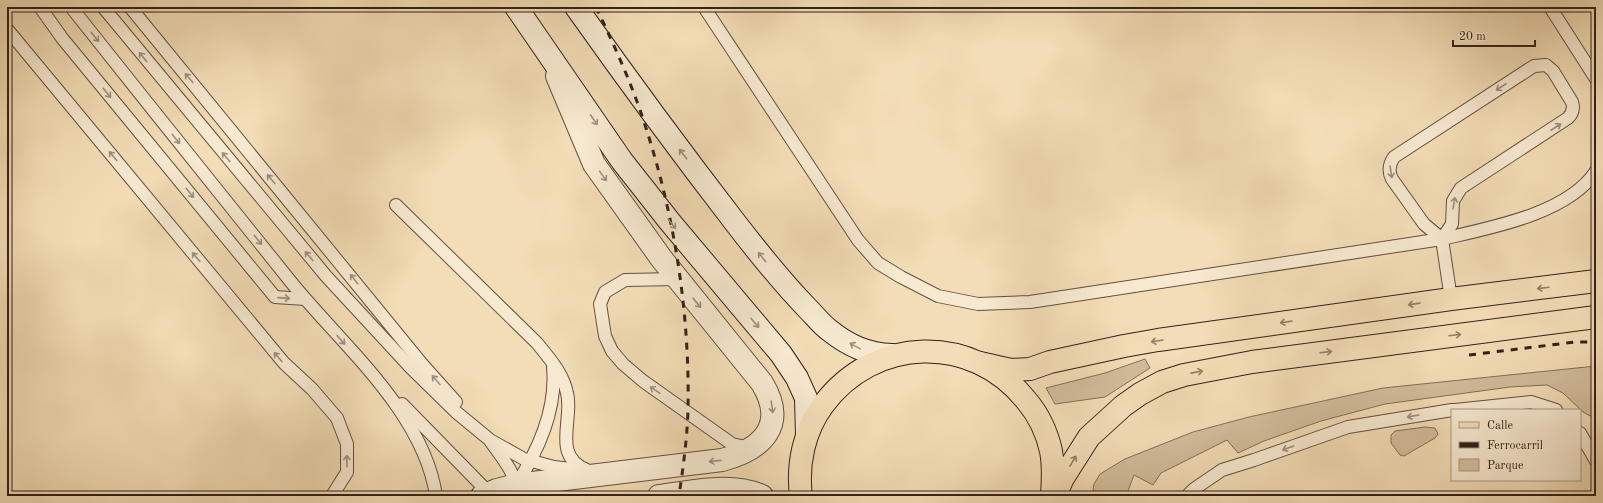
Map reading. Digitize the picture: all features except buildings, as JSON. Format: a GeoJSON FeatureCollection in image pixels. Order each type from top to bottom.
{"type":"FeatureCollection","features":[{"type":"Feature","properties":{"kind":"main road"},"geometry":{"type":"LineString","coordinates":[[516,7],[622,161],[670,222],[785,360],[797,378],[806,398],[806,435]]}},
{"type":"Feature","properties":{"kind":"main road"},"geometry":{"type":"LineString","coordinates":[[576,7],[716,197],[765,261],[800,301],[829,330],[856,348],[873,354],[892,355]]}},
{"type":"Feature","properties":{"kind":"main road"},"geometry":{"type":"LineString","coordinates":[[487,495],[612,473],[736,457],[752,448],[769,431],[773,409],[770,396],[762,383],[678,279],[594,164],[547,51]]}},
{"type":"Feature","properties":{"kind":"main road"},"geometry":{"type":"LineString","coordinates":[[1569,284],[1596,273]]}},
{"type":"Feature","properties":{"kind":"main road"},"geometry":{"type":"LineString","coordinates":[[801,496],[799,484],[800,459],[806,435],[817,413],[831,393],[849,377],[870,364],[892,355],[915,351],[937,351],[960,355],[980,363],[1011,370],[1030,369],[1050,362],[1124,346],[1451,299],[1596,281]]}},
{"type":"Feature","properties":{"kind":"main road"},"geometry":{"type":"LineString","coordinates":[[1054,496],[1089,437],[1123,406],[1140,394],[1162,382],[1184,375],[1252,362],[1596,317]]}},
{"type":"Feature","properties":{"kind":"main road"},"geometry":{"type":"LineString","coordinates":[[980,363],[1000,375],[1018,390],[1032,408],[1040,422],[1051,450],[1054,469],[1054,496]]}},
{"type":"Feature","properties":{"kind":"main road"},"geometry":{"type":"LineString","coordinates":[[659,496],[718,489],[735,489],[762,496]]}},
{"type":"Feature","properties":{"kind":"lane"},"geometry":{"type":"LineString","coordinates":[[40,7],[62,38],[275,297],[305,299]]}},
{"type":"Feature","properties":{"kind":"lane"},"geometry":{"type":"LineString","coordinates":[[70,7],[305,299],[379,383],[429,431],[487,495]]}},
{"type":"Feature","properties":{"kind":"lane"},"geometry":{"type":"LineString","coordinates":[[103,7],[326,276],[382,338],[456,412],[490,440],[524,458],[554,467],[612,473]]}},
{"type":"Feature","properties":{"kind":"lane"},"geometry":{"type":"LineString","coordinates":[[130,7],[422,364],[490,440],[508,468],[516,490]]}},
{"type":"Feature","properties":{"kind":"lane"},"geometry":{"type":"LineString","coordinates":[[586,7],[602,44]]}},
{"type":"Feature","properties":{"kind":"lane"},"geometry":{"type":"LineString","coordinates":[[704,7],[858,240],[878,263],[938,296],[978,304],[1030,302],[1442,239],[1484,230],[1527,216],[1558,203],[1577,191],[1596,171]]}},
{"type":"Feature","properties":{"kind":"lane"},"geometry":{"type":"LineString","coordinates":[[1550,7],[1596,79]]}},
{"type":"Feature","properties":{"kind":"lane"},"geometry":{"type":"LineString","coordinates":[[7,29],[284,363],[312,389],[337,418],[346,444],[347,472],[332,496]]}},
{"type":"Feature","properties":{"kind":"lane"},"geometry":{"type":"LineString","coordinates":[[1442,239],[1452,224],[1454,201],[1461,188],[1571,115],[1573,106],[1572,102],[1553,71],[1546,65],[1534,66],[1394,157],[1390,162],[1390,173],[1392,179],[1424,224],[1442,239],[1451,299]]}},
{"type":"Feature","properties":{"kind":"lane"},"geometry":{"type":"LineString","coordinates":[[396,205],[537,342],[552,361],[562,378],[570,404],[565,434],[567,447],[577,464],[590,471]]}},
{"type":"Feature","properties":{"kind":"lane"},"geometry":{"type":"LineString","coordinates":[[678,279],[625,280],[605,292],[600,304],[607,341],[612,351],[623,364],[643,382],[732,444],[752,448]]}},
{"type":"Feature","properties":{"kind":"lane"},"geometry":{"type":"LineString","coordinates":[[516,490],[532,460],[541,438],[551,402],[554,382],[552,361]]}},
{"type":"Feature","properties":{"kind":"lane"},"geometry":{"type":"LineString","coordinates":[[379,383],[408,423],[422,452],[436,496]]}},
{"type":"Feature","properties":{"kind":"lane"},"geometry":{"type":"LineString","coordinates":[[1464,409],[1531,402],[1553,409]]}},
{"type":"Feature","properties":{"kind":"lane"},"geometry":{"type":"LineString","coordinates":[[1187,496],[1194,489],[1222,470],[1348,427],[1451,410]]}},
{"type":"Feature","properties":{"kind":"lane"},"geometry":{"type":"LineString","coordinates":[[1581,435],[1596,461]]}},
{"type":"Feature","properties":{"kind":"green space"},"geometry":{"type":"Polygon","coordinates":[[[1145,359],[1150,368],[1105,397],[1055,404],[1046,388],[1105,373],[1145,359]]]}},
{"type":"Feature","properties":{"kind":"green space"},"geometry":{"type":"Polygon","coordinates":[[[1596,366],[1596,419],[1583,412],[1563,393],[1547,385],[1510,387],[1385,404],[1321,421],[1264,441],[1238,453],[1227,440],[1161,473],[1153,485],[1134,475],[1126,496],[1092,496],[1094,484],[1100,474],[1125,459],[1193,432],[1249,417],[1383,388],[1596,366]]]}},
{"type":"Feature","properties":{"kind":"green space"},"geometry":{"type":"Polygon","coordinates":[[[1425,427],[1435,428],[1438,434],[1435,438],[1404,456],[1400,455],[1391,443],[1391,435],[1395,431],[1425,427]]]}},
{"type":"Feature","properties":{"kind":"railway"},"geometry":{"type":"LineString","coordinates":[[596,7],[629,80],[645,125],[665,195],[678,266],[683,303],[688,375],[687,433],[679,496]]}},
{"type":"Feature","properties":{"kind":"railway"},"geometry":{"type":"LineString","coordinates":[[1469,355],[1575,342],[1596,342]]}}]}
